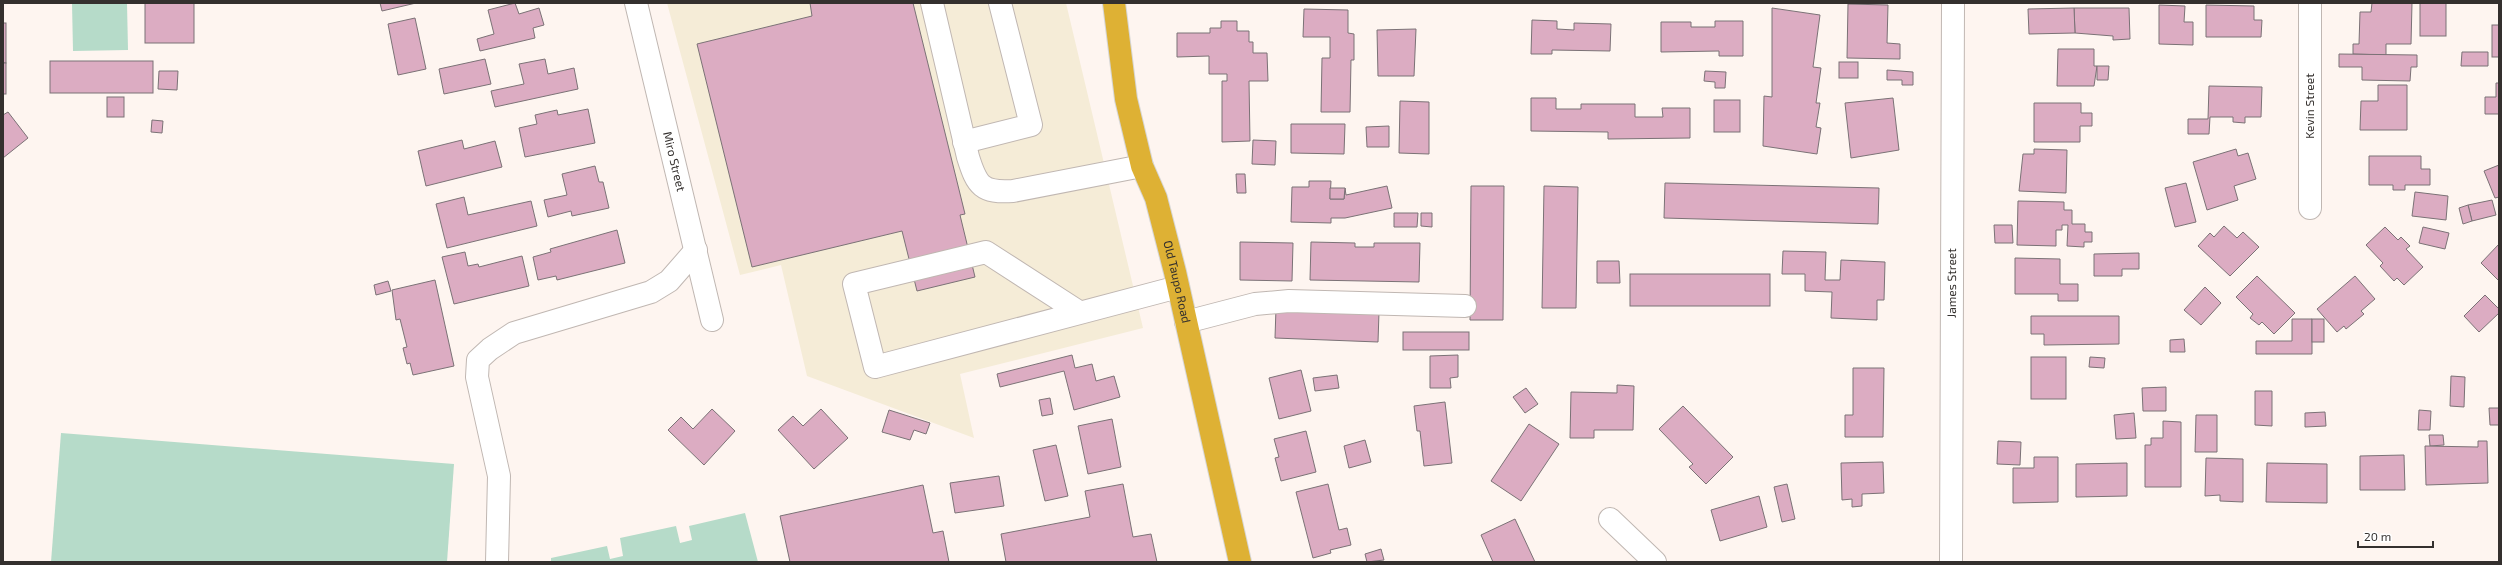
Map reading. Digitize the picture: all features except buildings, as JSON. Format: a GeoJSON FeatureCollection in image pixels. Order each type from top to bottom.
{"type":"FeatureCollection","features":[{"type":"Feature","properties":{"kind":"highway","name":"Old Taupo Road"},"geometry":{"type":"LineString","coordinates":[[1114,3],[1126,99],[1142,166],[1156,198],[1178,287],[1240,562]]}},
{"type":"Feature","properties":{"kind":"street","name":"Miro Street"},"geometry":{"type":"LineString","coordinates":[[636,3],[712,320]]}},
{"type":"Feature","properties":{"kind":"street"},"geometry":{"type":"LineString","coordinates":[[932,3],[964,142],[974,177],[983,188],[997,192],[1090,178],[1142,166]]}},
{"type":"Feature","properties":{"kind":"street"},"geometry":{"type":"LineString","coordinates":[[964,142],[1031,125],[1000,3]]}},
{"type":"Feature","properties":{"kind":"street","name":"James Street"},"geometry":{"type":"LineString","coordinates":[[1951,562],[1954,3]]}},
{"type":"Feature","properties":{"kind":"street","name":"Kevin Street"},"geometry":{"type":"LineString","coordinates":[[2310,3],[2310,208]]}},
{"type":"Feature","properties":{"kind":"street"},"geometry":{"type":"LineString","coordinates":[[497,562],[499,476],[477,377],[478,360],[490,349],[514,333],[651,292],[669,281],[696,250]]}},
{"type":"Feature","properties":{"kind":"street"},"geometry":{"type":"LineString","coordinates":[[1079,312],[986,252],[854,284],[875,367],[1178,287]]}},
{"type":"Feature","properties":{"kind":"street"},"geometry":{"type":"LineString","coordinates":[[1186,322],[1255,304],[1289,301],[1465,306]]}},
{"type":"Feature","properties":{"kind":"street"},"geometry":{"type":"LineString","coordinates":[[1610,519],[1655,562]]}},
{"type":"Feature","properties":{"kind":"shaded area"},"geometry":{"type":"Polygon","coordinates":[[[667,3],[1066,3],[1143,328],[960,374],[974,438],[807,376],[781,265],[740,275],[667,3]]]}},
{"type":"Feature","properties":{"kind":"green space"},"geometry":{"type":"Polygon","coordinates":[[[72,3],[127,3],[128,50],[73,51],[72,3]]]}},
{"type":"Feature","properties":{"kind":"green space"},"geometry":{"type":"Polygon","coordinates":[[[61,433],[454,464],[447,562],[51,562],[61,433]]]}},
{"type":"Feature","properties":{"kind":"green space"},"geometry":{"type":"Polygon","coordinates":[[[745,513],[758,562],[551,562],[551,558],[607,546],[610,559],[623,556],[620,538],[676,526],[680,543],[692,540],[689,526],[745,513]]]}}]}
